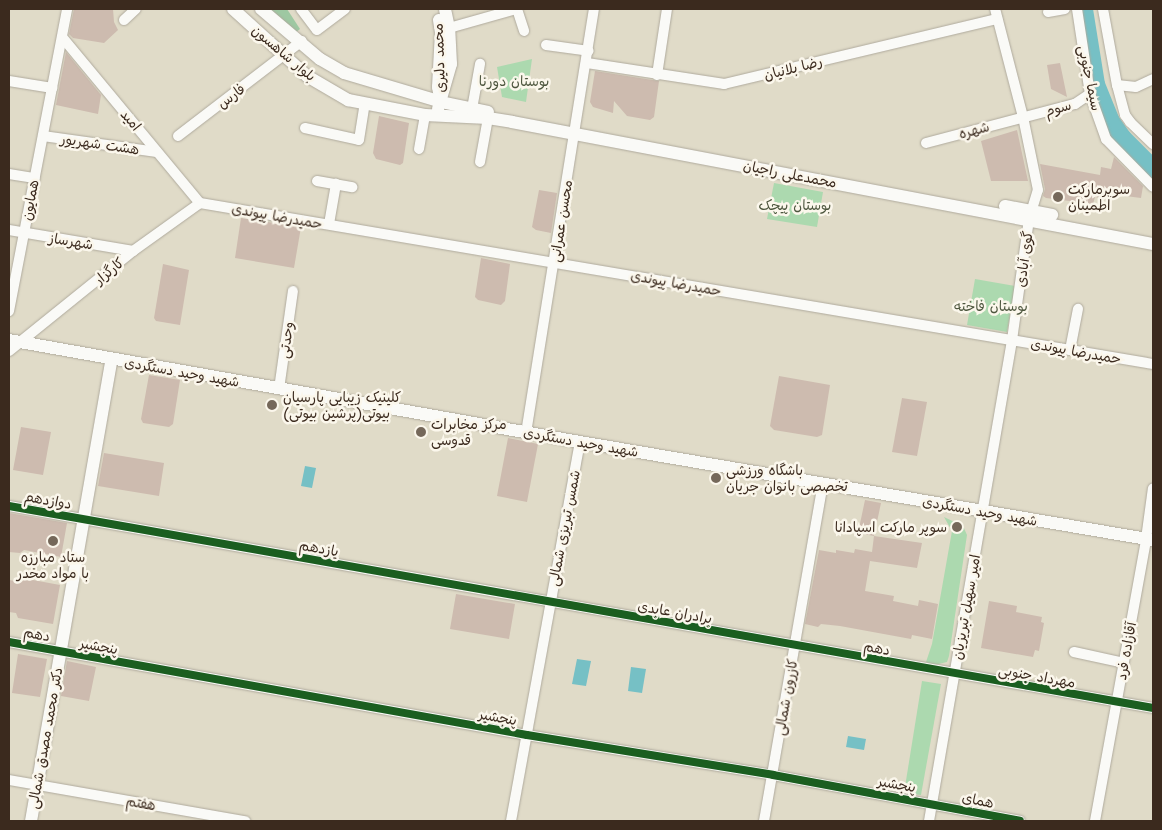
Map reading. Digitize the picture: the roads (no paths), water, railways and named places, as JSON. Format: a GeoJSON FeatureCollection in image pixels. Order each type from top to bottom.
{"type":"FeatureCollection","features":[{"type":"Feature","properties":{"kind":"main road","name":"بلوار شاهسون"},"geometry":{"type":"LineString","coordinates":[[233,9],[307,76],[348,100],[430,115]]}},
{"type":"Feature","properties":{"kind":"main road","name":"بلوار شاهسون"},"geometry":{"type":"LineString","coordinates":[[261,9],[302,41],[320,59],[344,73],[441,102]]}},
{"type":"Feature","properties":{"kind":"main road","name":"محمد دلیری"},"geometry":{"type":"LineString","coordinates":[[437,9],[441,32],[438,87],[441,102]]}},
{"type":"Feature","properties":{"kind":"main road","name":"محمد دلیری"},"geometry":{"type":"LineString","coordinates":[[441,102],[451,64],[449,28],[445,9]]}},
{"type":"Feature","properties":{"kind":"main road","name":"محمدعلی راجیان"},"geometry":{"type":"LineString","coordinates":[[441,102],[472,110],[576,130],[1153,238]]}},
{"type":"Feature","properties":{"kind":"main road"},"geometry":{"type":"LineString","coordinates":[[430,115],[441,102]]}},
{"type":"Feature","properties":{"kind":"main road","name":"محمدعلی راجیان"},"geometry":{"type":"LineString","coordinates":[[430,115],[488,118],[576,130]]}},
{"type":"Feature","properties":{"kind":"main road","name":"محمدعلی راجیان"},"geometry":{"type":"LineString","coordinates":[[1030,215],[1153,244]]}},
{"type":"Feature","properties":{"kind":"main road","name":"شهید وحید دستگردی"},"geometry":{"type":"LineString","coordinates":[[14,341],[580,442],[1150,540]]}},
{"type":"Feature","properties":{"kind":"main road","name":"دکتر محمد مصدق شمالی"},"geometry":{"type":"LineString","coordinates":[[31,821],[112,359]]}},
{"type":"Feature","properties":{"kind":"street","name":"همایون"},"geometry":{"type":"LineString","coordinates":[[9,311],[67,9]]}},
{"type":"Feature","properties":{"kind":"street"},"geometry":{"type":"LineString","coordinates":[[124,20],[136,9]]}},
{"type":"Feature","properties":{"kind":"street"},"geometry":{"type":"LineString","coordinates":[[301,9],[317,30],[345,9]]}},
{"type":"Feature","properties":{"kind":"street"},"geometry":{"type":"LineString","coordinates":[[449,28],[516,9],[524,31]]}},
{"type":"Feature","properties":{"kind":"street","name":"محسن عمرانی"},"geometry":{"type":"LineString","coordinates":[[526,432],[589,51],[594,9]]}},
{"type":"Feature","properties":{"kind":"street"},"geometry":{"type":"LineString","coordinates":[[657,75],[667,9]]}},
{"type":"Feature","properties":{"kind":"street"},"geometry":{"type":"LineString","coordinates":[[1048,12],[1065,9]]}},
{"type":"Feature","properties":{"kind":"street","name":"سیما جنوبی"},"geometry":{"type":"LineString","coordinates":[[1077,9],[1090,94],[1106,139],[1153,186]]}},
{"type":"Feature","properties":{"kind":"street","name":"سیما جنوبی"},"geometry":{"type":"LineString","coordinates":[[1103,9],[1117,85],[1127,118],[1153,144]]}},
{"type":"Feature","properties":{"kind":"street","name":"رضا بلانیان"},"geometry":{"type":"LineString","coordinates":[[587,63],[713,83],[736,82],[996,14]]}},
{"type":"Feature","properties":{"kind":"street","name":"گوی آبادی"},"geometry":{"type":"LineString","coordinates":[[983,512],[1012,340],[1030,215],[1038,190],[1023,118],[996,14]]}},
{"type":"Feature","properties":{"kind":"street","name":"امید"},"geometry":{"type":"LineString","coordinates":[[62,37],[200,203]]}},
{"type":"Feature","properties":{"kind":"street","name":"فارس"},"geometry":{"type":"LineString","coordinates":[[178,136],[302,41]]}},
{"type":"Feature","properties":{"kind":"street"},"geometry":{"type":"LineString","coordinates":[[546,45],[589,51]]}},
{"type":"Feature","properties":{"kind":"street"},"geometry":{"type":"LineString","coordinates":[[472,110],[480,64]]}},
{"type":"Feature","properties":{"kind":"street"},"geometry":{"type":"LineString","coordinates":[[1117,85],[1136,87],[1153,79]]}},
{"type":"Feature","properties":{"kind":"street"},"geometry":{"type":"LineString","coordinates":[[9,81],[52,88]]}},
{"type":"Feature","properties":{"kind":"street","name":"سوم"},"geometry":{"type":"LineString","coordinates":[[1023,118],[1075,104],[1090,94]]}},
{"type":"Feature","properties":{"kind":"street"},"geometry":{"type":"LineString","coordinates":[[305,128],[359,140],[366,103]]}},
{"type":"Feature","properties":{"kind":"street"},"geometry":{"type":"LineString","coordinates":[[419,149],[430,115]]}},
{"type":"Feature","properties":{"kind":"street"},"geometry":{"type":"LineString","coordinates":[[480,162],[488,118]]}},
{"type":"Feature","properties":{"kind":"street","name":"شهره"},"geometry":{"type":"LineString","coordinates":[[926,143],[1023,118]]}},
{"type":"Feature","properties":{"kind":"street","name":"هشت شهریور"},"geometry":{"type":"LineString","coordinates":[[43,136],[157,152]]}},
{"type":"Feature","properties":{"kind":"street"},"geometry":{"type":"LineString","coordinates":[[9,174],[35,178]]}},
{"type":"Feature","properties":{"kind":"street"},"geometry":{"type":"LineString","coordinates":[[317,182],[352,187]]}},
{"type":"Feature","properties":{"kind":"street"},"geometry":{"type":"LineString","coordinates":[[329,224],[336,184]]}},
{"type":"Feature","properties":{"kind":"street","name":"حمیدرضا پیوندی"},"geometry":{"type":"LineString","coordinates":[[200,203],[1153,364]]}},
{"type":"Feature","properties":{"kind":"street","name":"کارگزار"},"geometry":{"type":"LineString","coordinates":[[9,351],[14,341],[200,203]]}},
{"type":"Feature","properties":{"kind":"street","name":"شهرساز"},"geometry":{"type":"LineString","coordinates":[[9,230],[134,251]]}},
{"type":"Feature","properties":{"kind":"street","name":"وحدتی"},"geometry":{"type":"LineString","coordinates":[[279,389],[293,291]]}},
{"type":"Feature","properties":{"kind":"street"},"geometry":{"type":"LineString","coordinates":[[1070,350],[1078,309]]}},
{"type":"Feature","properties":{"kind":"street","name":"شمس تبریزی شمالی"},"geometry":{"type":"LineString","coordinates":[[512,821],[580,442]]}},
{"type":"Feature","properties":{"kind":"street","name":"کازرون شمالی"},"geometry":{"type":"LineString","coordinates":[[764,821],[823,484]]}},
{"type":"Feature","properties":{"kind":"street","name":"آقازاده فرد"},"geometry":{"type":"LineString","coordinates":[[1095,821],[1124,664],[1150,540],[1153,488]]}},
{"type":"Feature","properties":{"kind":"street","name":"دوازدهم"},"geometry":{"type":"LineString","coordinates":[[9,506],[84,519]]}},
{"type":"Feature","properties":{"kind":"street","name":"امیر سهیل تبریزیان"},"geometry":{"type":"LineString","coordinates":[[929,821],[983,512]]}},
{"type":"Feature","properties":{"kind":"street","name":"یازدهم"},"geometry":{"type":"LineString","coordinates":[[84,519],[550,602]]}},
{"type":"Feature","properties":{"kind":"street","name":"برادران عابدی"},"geometry":{"type":"LineString","coordinates":[[550,602],[795,646]]}},
{"type":"Feature","properties":{"kind":"street","name":"دهم"},"geometry":{"type":"LineString","coordinates":[[9,642],[60,652]]}},
{"type":"Feature","properties":{"kind":"street","name":"دهم"},"geometry":{"type":"LineString","coordinates":[[795,646],[954,674]]}},
{"type":"Feature","properties":{"kind":"street","name":"پنجشیر"},"geometry":{"type":"LineString","coordinates":[[60,652],[527,735],[932,803]]}},
{"type":"Feature","properties":{"kind":"street"},"geometry":{"type":"LineString","coordinates":[[1074,652],[1124,664]]}},
{"type":"Feature","properties":{"kind":"street","name":"مهرداد جنوبی"},"geometry":{"type":"LineString","coordinates":[[954,674],[1153,708]]}},
{"type":"Feature","properties":{"kind":"street","name":"هفتم"},"geometry":{"type":"LineString","coordinates":[[9,780],[245,821]]}},
{"type":"Feature","properties":{"kind":"street","name":"همای"},"geometry":{"type":"LineString","coordinates":[[932,803],[1020,821]]}},
{"type":"Feature","properties":{"kind":"water"},"geometry":{"type":"Polygon","coordinates":[[[305,466],[316,468],[312,488],[301,486],[305,466]]]}},
{"type":"Feature","properties":{"kind":"water"},"geometry":{"type":"Polygon","coordinates":[[[577,659],[591,661],[586,686],[572,684],[577,659]]]}},
{"type":"Feature","properties":{"kind":"water"},"geometry":{"type":"Polygon","coordinates":[[[631,667],[646,669],[642,693],[628,691],[631,667]]]}},
{"type":"Feature","properties":{"kind":"water"},"geometry":{"type":"Polygon","coordinates":[[[848,736],[866,739],[864,750],[846,747],[848,736]]]}},
{"type":"Feature","properties":{"kind":"waterway"},"geometry":{"type":"LineString","coordinates":[[1083,9],[1095,84],[1110,121],[1122,138],[1153,169]]}},
{"type":"Feature","properties":{"kind":"place","name":"سوپرمارکت اطمینان"},"geometry":{"type":"Point","coordinates":[1058,197]}},
{"type":"Feature","properties":{"kind":"place","name":"کلینیک زیبایی پارسیان بیوتی(پرشین بیوتی)"},"geometry":{"type":"Point","coordinates":[272,405]}},
{"type":"Feature","properties":{"kind":"place","name":"مرکز مخابرات قدوسی"},"geometry":{"type":"Point","coordinates":[421,432]}},
{"type":"Feature","properties":{"kind":"place","name":"باشگاه ورزشی تخصصی بانوان جریان"},"geometry":{"type":"Point","coordinates":[716,478]}},
{"type":"Feature","properties":{"kind":"place","name":"سوپر مارکت اسپادانا"},"geometry":{"type":"Point","coordinates":[957,527]}},
{"type":"Feature","properties":{"kind":"place","name":"ستاد مبارزه با مواد مخدر"},"geometry":{"type":"Point","coordinates":[53,541]}},
{"type":"Feature","properties":{"kind":"park label","name":"بوستان دورنا"},"geometry":{"type":"Point","coordinates":[514,81]}},
{"type":"Feature","properties":{"kind":"park label","name":"بوستان پیچک"},"geometry":{"type":"Point","coordinates":[795,205]}},
{"type":"Feature","properties":{"kind":"park label","name":"بوستان فاخته"},"geometry":{"type":"Point","coordinates":[991,306]}}]}
